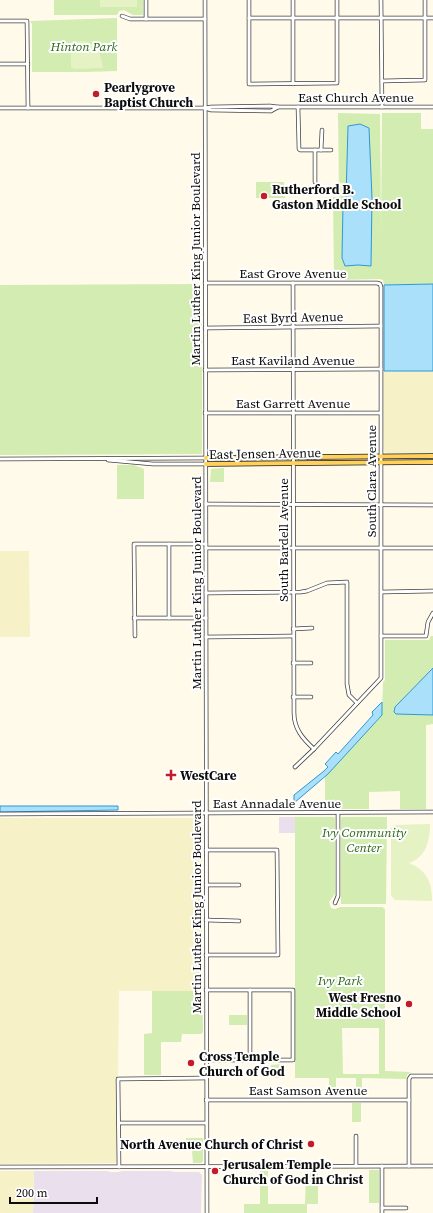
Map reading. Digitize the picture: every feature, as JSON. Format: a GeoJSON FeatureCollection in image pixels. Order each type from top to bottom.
{"type":"FeatureCollection","features":[{"type":"Feature","properties":{"kind":"main road","name":"East Jensen Avenue"},"geometry":{"type":"LineString","coordinates":[[206,458],[433,456]]}},
{"type":"Feature","properties":{"kind":"main road","name":"East Jensen Avenue"},"geometry":{"type":"LineString","coordinates":[[206,464],[433,462]]}},
{"type":"Feature","properties":{"kind":"street"},"geometry":{"type":"LineString","coordinates":[[146,0],[146,19]]}},
{"type":"Feature","properties":{"kind":"street","name":"Martin Luther King Junior Boulevard"},"geometry":{"type":"LineString","coordinates":[[205,0],[207,1213]]}},
{"type":"Feature","properties":{"kind":"street"},"geometry":{"type":"LineString","coordinates":[[249,0],[249,84],[337,84],[337,0]]}},
{"type":"Feature","properties":{"kind":"street"},"geometry":{"type":"LineString","coordinates":[[293,0],[293,84]]}},
{"type":"Feature","properties":{"kind":"street"},"geometry":{"type":"LineString","coordinates":[[381,0],[382,107]]}},
{"type":"Feature","properties":{"kind":"street"},"geometry":{"type":"LineString","coordinates":[[382,81],[425,80],[425,0]]}},
{"type":"Feature","properties":{"kind":"street"},"geometry":{"type":"LineString","coordinates":[[122,16],[130,19],[205,19]]}},
{"type":"Feature","properties":{"kind":"street"},"geometry":{"type":"LineString","coordinates":[[249,18],[433,18]]}},
{"type":"Feature","properties":{"kind":"street"},"geometry":{"type":"LineString","coordinates":[[0,20],[27,21],[28,108]]}},
{"type":"Feature","properties":{"kind":"street"},"geometry":{"type":"LineString","coordinates":[[0,64],[28,64]]}},
{"type":"Feature","properties":{"kind":"street","name":"East Church Avenue"},"geometry":{"type":"LineString","coordinates":[[0,108],[205,108],[211,106],[433,107]]}},
{"type":"Feature","properties":{"kind":"street"},"geometry":{"type":"LineString","coordinates":[[298,107],[299,149],[331,150]]}},
{"type":"Feature","properties":{"kind":"street"},"geometry":{"type":"LineString","coordinates":[[321,150],[322,130]]}},
{"type":"Feature","properties":{"kind":"street"},"geometry":{"type":"LineString","coordinates":[[315,150],[315,182]]}},
{"type":"Feature","properties":{"kind":"street","name":"South Bardell Avenue"},"geometry":{"type":"LineString","coordinates":[[294,283],[293,697],[294,720],[297,730],[314,749]]}},
{"type":"Feature","properties":{"kind":"street","name":"East Grove Avenue"},"geometry":{"type":"LineString","coordinates":[[205,284],[380,284]]}},
{"type":"Feature","properties":{"kind":"street","name":"South Clara Avenue"},"geometry":{"type":"LineString","coordinates":[[357,703],[381,678],[382,456],[380,413],[380,284]]}},
{"type":"Feature","properties":{"kind":"street","name":"East Byrd Avenue"},"geometry":{"type":"LineString","coordinates":[[205,328],[381,326]]}},
{"type":"Feature","properties":{"kind":"street","name":"East Kaviland Avenue"},"geometry":{"type":"LineString","coordinates":[[206,370],[381,369]]}},
{"type":"Feature","properties":{"kind":"street","name":"East Garrett Avenue"},"geometry":{"type":"LineString","coordinates":[[206,413],[380,413]]}},
{"type":"Feature","properties":{"kind":"street","name":"East Jensen Avenue"},"geometry":{"type":"LineString","coordinates":[[98,458],[153,464],[206,464]]}},
{"type":"Feature","properties":{"kind":"street","name":"East Jensen Avenue"},"geometry":{"type":"LineString","coordinates":[[0,459],[206,458]]}},
{"type":"Feature","properties":{"kind":"street"},"geometry":{"type":"LineString","coordinates":[[206,504],[433,505]]}},
{"type":"Feature","properties":{"kind":"street"},"geometry":{"type":"LineString","coordinates":[[134,636],[134,544],[206,544]]}},
{"type":"Feature","properties":{"kind":"street"},"geometry":{"type":"LineString","coordinates":[[169,544],[169,618]]}},
{"type":"Feature","properties":{"kind":"street"},"geometry":{"type":"LineString","coordinates":[[206,548],[433,548]]}},
{"type":"Feature","properties":{"kind":"street"},"geometry":{"type":"LineString","coordinates":[[206,593],[308,591],[327,583],[347,582],[347,684],[349,695],[357,703],[295,767]]}},
{"type":"Feature","properties":{"kind":"street"},"geometry":{"type":"LineString","coordinates":[[382,592],[433,592]]}},
{"type":"Feature","properties":{"kind":"street"},"geometry":{"type":"LineString","coordinates":[[382,636],[426,636],[428,622],[433,612]]}},
{"type":"Feature","properties":{"kind":"street"},"geometry":{"type":"LineString","coordinates":[[134,618],[206,618]]}},
{"type":"Feature","properties":{"kind":"street"},"geometry":{"type":"LineString","coordinates":[[293,629],[312,628]]}},
{"type":"Feature","properties":{"kind":"street"},"geometry":{"type":"LineString","coordinates":[[206,637],[293,636]]}},
{"type":"Feature","properties":{"kind":"street"},"geometry":{"type":"LineString","coordinates":[[293,663],[311,663]]}},
{"type":"Feature","properties":{"kind":"street"},"geometry":{"type":"LineString","coordinates":[[293,697],[311,697]]}},
{"type":"Feature","properties":{"kind":"street","name":"East Annadale Avenue"},"geometry":{"type":"LineString","coordinates":[[0,814],[433,812]]}},
{"type":"Feature","properties":{"kind":"street"},"geometry":{"type":"LineString","coordinates":[[335,903],[338,896],[338,813]]}},
{"type":"Feature","properties":{"kind":"street"},"geometry":{"type":"LineString","coordinates":[[206,850],[277,850],[278,955],[206,955]]}},
{"type":"Feature","properties":{"kind":"street"},"geometry":{"type":"LineString","coordinates":[[206,885],[239,885]]}},
{"type":"Feature","properties":{"kind":"street"},"geometry":{"type":"LineString","coordinates":[[206,920],[239,921]]}},
{"type":"Feature","properties":{"kind":"street"},"geometry":{"type":"LineString","coordinates":[[206,990],[293,990],[293,1060],[206,1060]]}},
{"type":"Feature","properties":{"kind":"street"},"geometry":{"type":"LineString","coordinates":[[250,990],[250,1060]]}},
{"type":"Feature","properties":{"kind":"street"},"geometry":{"type":"LineString","coordinates":[[409,1166],[410,1077],[433,1076]]}},
{"type":"Feature","properties":{"kind":"street"},"geometry":{"type":"LineString","coordinates":[[119,1167],[118,1079],[206,1078]]}},
{"type":"Feature","properties":{"kind":"street","name":"East Samson Avenue"},"geometry":{"type":"LineString","coordinates":[[206,1100],[409,1100]]}},
{"type":"Feature","properties":{"kind":"street"},"geometry":{"type":"LineString","coordinates":[[119,1123],[206,1122]]}},
{"type":"Feature","properties":{"kind":"street"},"geometry":{"type":"LineString","coordinates":[[356,1136],[356,1166]]}},
{"type":"Feature","properties":{"kind":"street"},"geometry":{"type":"LineString","coordinates":[[382,1166],[382,1213]]}},
{"type":"Feature","properties":{"kind":"street"},"geometry":{"type":"LineString","coordinates":[[0,1167],[433,1166]]}},
{"type":"Feature","properties":{"kind":"street"},"geometry":{"type":"LineString","coordinates":[[382,1208],[406,1208]]}},
{"type":"Feature","properties":{"kind":"shaded area"},"geometry":{"type":"Polygon","coordinates":[[[382,371],[433,371],[433,453],[386,453],[384,451],[382,371]]]}},
{"type":"Feature","properties":{"kind":"shaded area"},"geometry":{"type":"Polygon","coordinates":[[[0,551],[29,551],[30,637],[0,637],[0,551]]]}},
{"type":"Feature","properties":{"kind":"shaded area"},"geometry":{"type":"Polygon","coordinates":[[[279,817],[295,817],[295,833],[279,833],[279,817]]]}},
{"type":"Feature","properties":{"kind":"shaded area"},"geometry":{"type":"Polygon","coordinates":[[[0,818],[202,818],[202,991],[119,991],[117,1163],[0,1164],[0,818]]]}},
{"type":"Feature","properties":{"kind":"shaded area"},"geometry":{"type":"Polygon","coordinates":[[[0,1171],[34,1171],[33,1213],[0,1213],[0,1171]]]}},
{"type":"Feature","properties":{"kind":"shaded area"},"geometry":{"type":"Polygon","coordinates":[[[34,1171],[199,1172],[202,1175],[201,1213],[33,1213],[34,1171]]]}},
{"type":"Feature","properties":{"kind":"green space"},"geometry":{"type":"Polygon","coordinates":[[[54,0],[143,0],[143,15],[133,15],[124,10],[119,11],[117,15],[54,15],[54,0]]]}},
{"type":"Feature","properties":{"kind":"green space"},"geometry":{"type":"Polygon","coordinates":[[[100,0],[137,0],[137,7],[100,7],[100,0]]]}},
{"type":"Feature","properties":{"kind":"green space","name":"Hinton Park"},"geometry":{"type":"Polygon","coordinates":[[[117,18],[117,71],[32,72],[32,24],[30,21],[117,18]]]}},
{"type":"Feature","properties":{"kind":"green space"},"geometry":{"type":"Polygon","coordinates":[[[85,41],[93,45],[98,51],[103,68],[74,69],[71,67],[71,42],[85,41]]]}},
{"type":"Feature","properties":{"kind":"green space"},"geometry":{"type":"Polygon","coordinates":[[[338,113],[380,114],[381,232],[382,113],[421,113],[421,129],[433,129],[433,284],[384,285],[383,280],[380,279],[334,280],[333,197],[339,197],[338,113]]]}},
{"type":"Feature","properties":{"kind":"green space"},"geometry":{"type":"Polygon","coordinates":[[[256,182],[284,182],[285,198],[256,198],[256,182]]]}},
{"type":"Feature","properties":{"kind":"green space"},"geometry":{"type":"Polygon","coordinates":[[[202,284],[202,454],[0,455],[0,285],[202,284]]]}},
{"type":"Feature","properties":{"kind":"green space"},"geometry":{"type":"Polygon","coordinates":[[[117,465],[134,465],[144,469],[144,499],[117,499],[117,465]]]}},
{"type":"Feature","properties":{"kind":"green space"},"geometry":{"type":"Polygon","coordinates":[[[224,468],[224,482],[210,482],[211,469],[224,468]]]}},
{"type":"Feature","properties":{"kind":"green space"},"geometry":{"type":"Polygon","coordinates":[[[431,636],[433,636],[433,724],[426,725],[426,809],[400,809],[400,791],[369,792],[369,809],[325,809],[325,776],[382,715],[383,682],[385,680],[385,640],[429,640],[431,636]]]}},
{"type":"Feature","properties":{"kind":"green space","name":"Ivy Park"},"geometry":{"type":"Polygon","coordinates":[[[295,817],[333,817],[335,818],[335,894],[329,902],[331,908],[335,909],[340,907],[382,907],[385,909],[385,1071],[411,1072],[407,1075],[406,1079],[362,1078],[362,1096],[356,1096],[356,1078],[336,1078],[336,1097],[329,1097],[329,1078],[295,1078],[295,817]],[[342,1028],[343,1074],[379,1074],[379,1028],[342,1028]]]}},
{"type":"Feature","properties":{"kind":"green space","name":"Ivy Community Center"},"geometry":{"type":"Polygon","coordinates":[[[342,817],[387,817],[386,904],[341,904],[342,817]]]}},
{"type":"Feature","properties":{"kind":"green space"},"geometry":{"type":"Polygon","coordinates":[[[430,824],[426,848],[419,857],[409,863],[424,873],[431,888],[432,901],[395,900],[391,896],[391,828],[395,825],[430,824]]]}},
{"type":"Feature","properties":{"kind":"green space"},"geometry":{"type":"Polygon","coordinates":[[[152,991],[202,991],[203,1032],[201,1034],[182,1034],[181,1042],[161,1042],[161,1075],[144,1075],[144,1034],[152,1033],[152,991]]]}},
{"type":"Feature","properties":{"kind":"green space"},"geometry":{"type":"Polygon","coordinates":[[[229,1015],[247,1015],[247,1025],[229,1025],[229,1015]]]}},
{"type":"Feature","properties":{"kind":"green space"},"geometry":{"type":"Polygon","coordinates":[[[283,1064],[283,1078],[271,1078],[271,1065],[283,1064]]]}},
{"type":"Feature","properties":{"kind":"green space"},"geometry":{"type":"Polygon","coordinates":[[[352,1103],[361,1103],[361,1122],[352,1122],[352,1103]]]}},
{"type":"Feature","properties":{"kind":"green space"},"geometry":{"type":"Polygon","coordinates":[[[186,1138],[203,1138],[203,1161],[201,1163],[193,1163],[192,1150],[186,1150],[186,1138]]]}},
{"type":"Feature","properties":{"kind":"green space"},"geometry":{"type":"Polygon","coordinates":[[[268,1170],[268,1204],[305,1204],[306,1174],[318,1173],[318,1204],[307,1204],[307,1213],[244,1213],[244,1204],[260,1204],[260,1171],[268,1170]]]}},
{"type":"Feature","properties":{"kind":"green space"},"geometry":{"type":"Polygon","coordinates":[[[369,1170],[379,1170],[379,1203],[369,1203],[369,1170]]]}},
{"type":"Feature","properties":{"kind":"water"},"geometry":{"type":"Polygon","coordinates":[[[360,124],[369,128],[372,198],[371,266],[345,266],[342,258],[343,204],[346,198],[348,126],[360,124]]]}},
{"type":"Feature","properties":{"kind":"water"},"geometry":{"type":"Polygon","coordinates":[[[433,284],[433,371],[384,371],[384,285],[433,284]]]}},
{"type":"Feature","properties":{"kind":"water"},"geometry":{"type":"Polygon","coordinates":[[[433,668],[433,715],[396,714],[394,712],[395,707],[433,668]]]}},
{"type":"Feature","properties":{"kind":"water"},"geometry":{"type":"Polygon","coordinates":[[[382,702],[382,715],[328,774],[294,803],[294,795],[328,767],[325,764],[336,752],[338,754],[373,715],[372,712],[382,702]]]}},
{"type":"Feature","properties":{"kind":"water"},"geometry":{"type":"Polygon","coordinates":[[[0,806],[118,806],[118,810],[0,812],[0,806]]]}},
{"type":"Feature","properties":{"kind":"place","name":"Pearlygrove Baptist Church"},"geometry":{"type":"Point","coordinates":[96,94]}},
{"type":"Feature","properties":{"kind":"place","name":"Rutherford B. Gaston Middle School"},"geometry":{"type":"Point","coordinates":[264,196]}},
{"type":"Feature","properties":{"kind":"place","name":"WestCare"},"geometry":{"type":"Point","coordinates":[171,775]}},
{"type":"Feature","properties":{"kind":"place","name":"West Fresno Middle School"},"geometry":{"type":"Point","coordinates":[409,1004]}},
{"type":"Feature","properties":{"kind":"place","name":"Cross Temple Church of God"},"geometry":{"type":"Point","coordinates":[191,1063]}},
{"type":"Feature","properties":{"kind":"place","name":"North Avenue Church of Christ"},"geometry":{"type":"Point","coordinates":[311,1144]}},
{"type":"Feature","properties":{"kind":"place","name":"Jerusalem Temple Church of God in Christ"},"geometry":{"type":"Point","coordinates":[215,1171]}}]}
